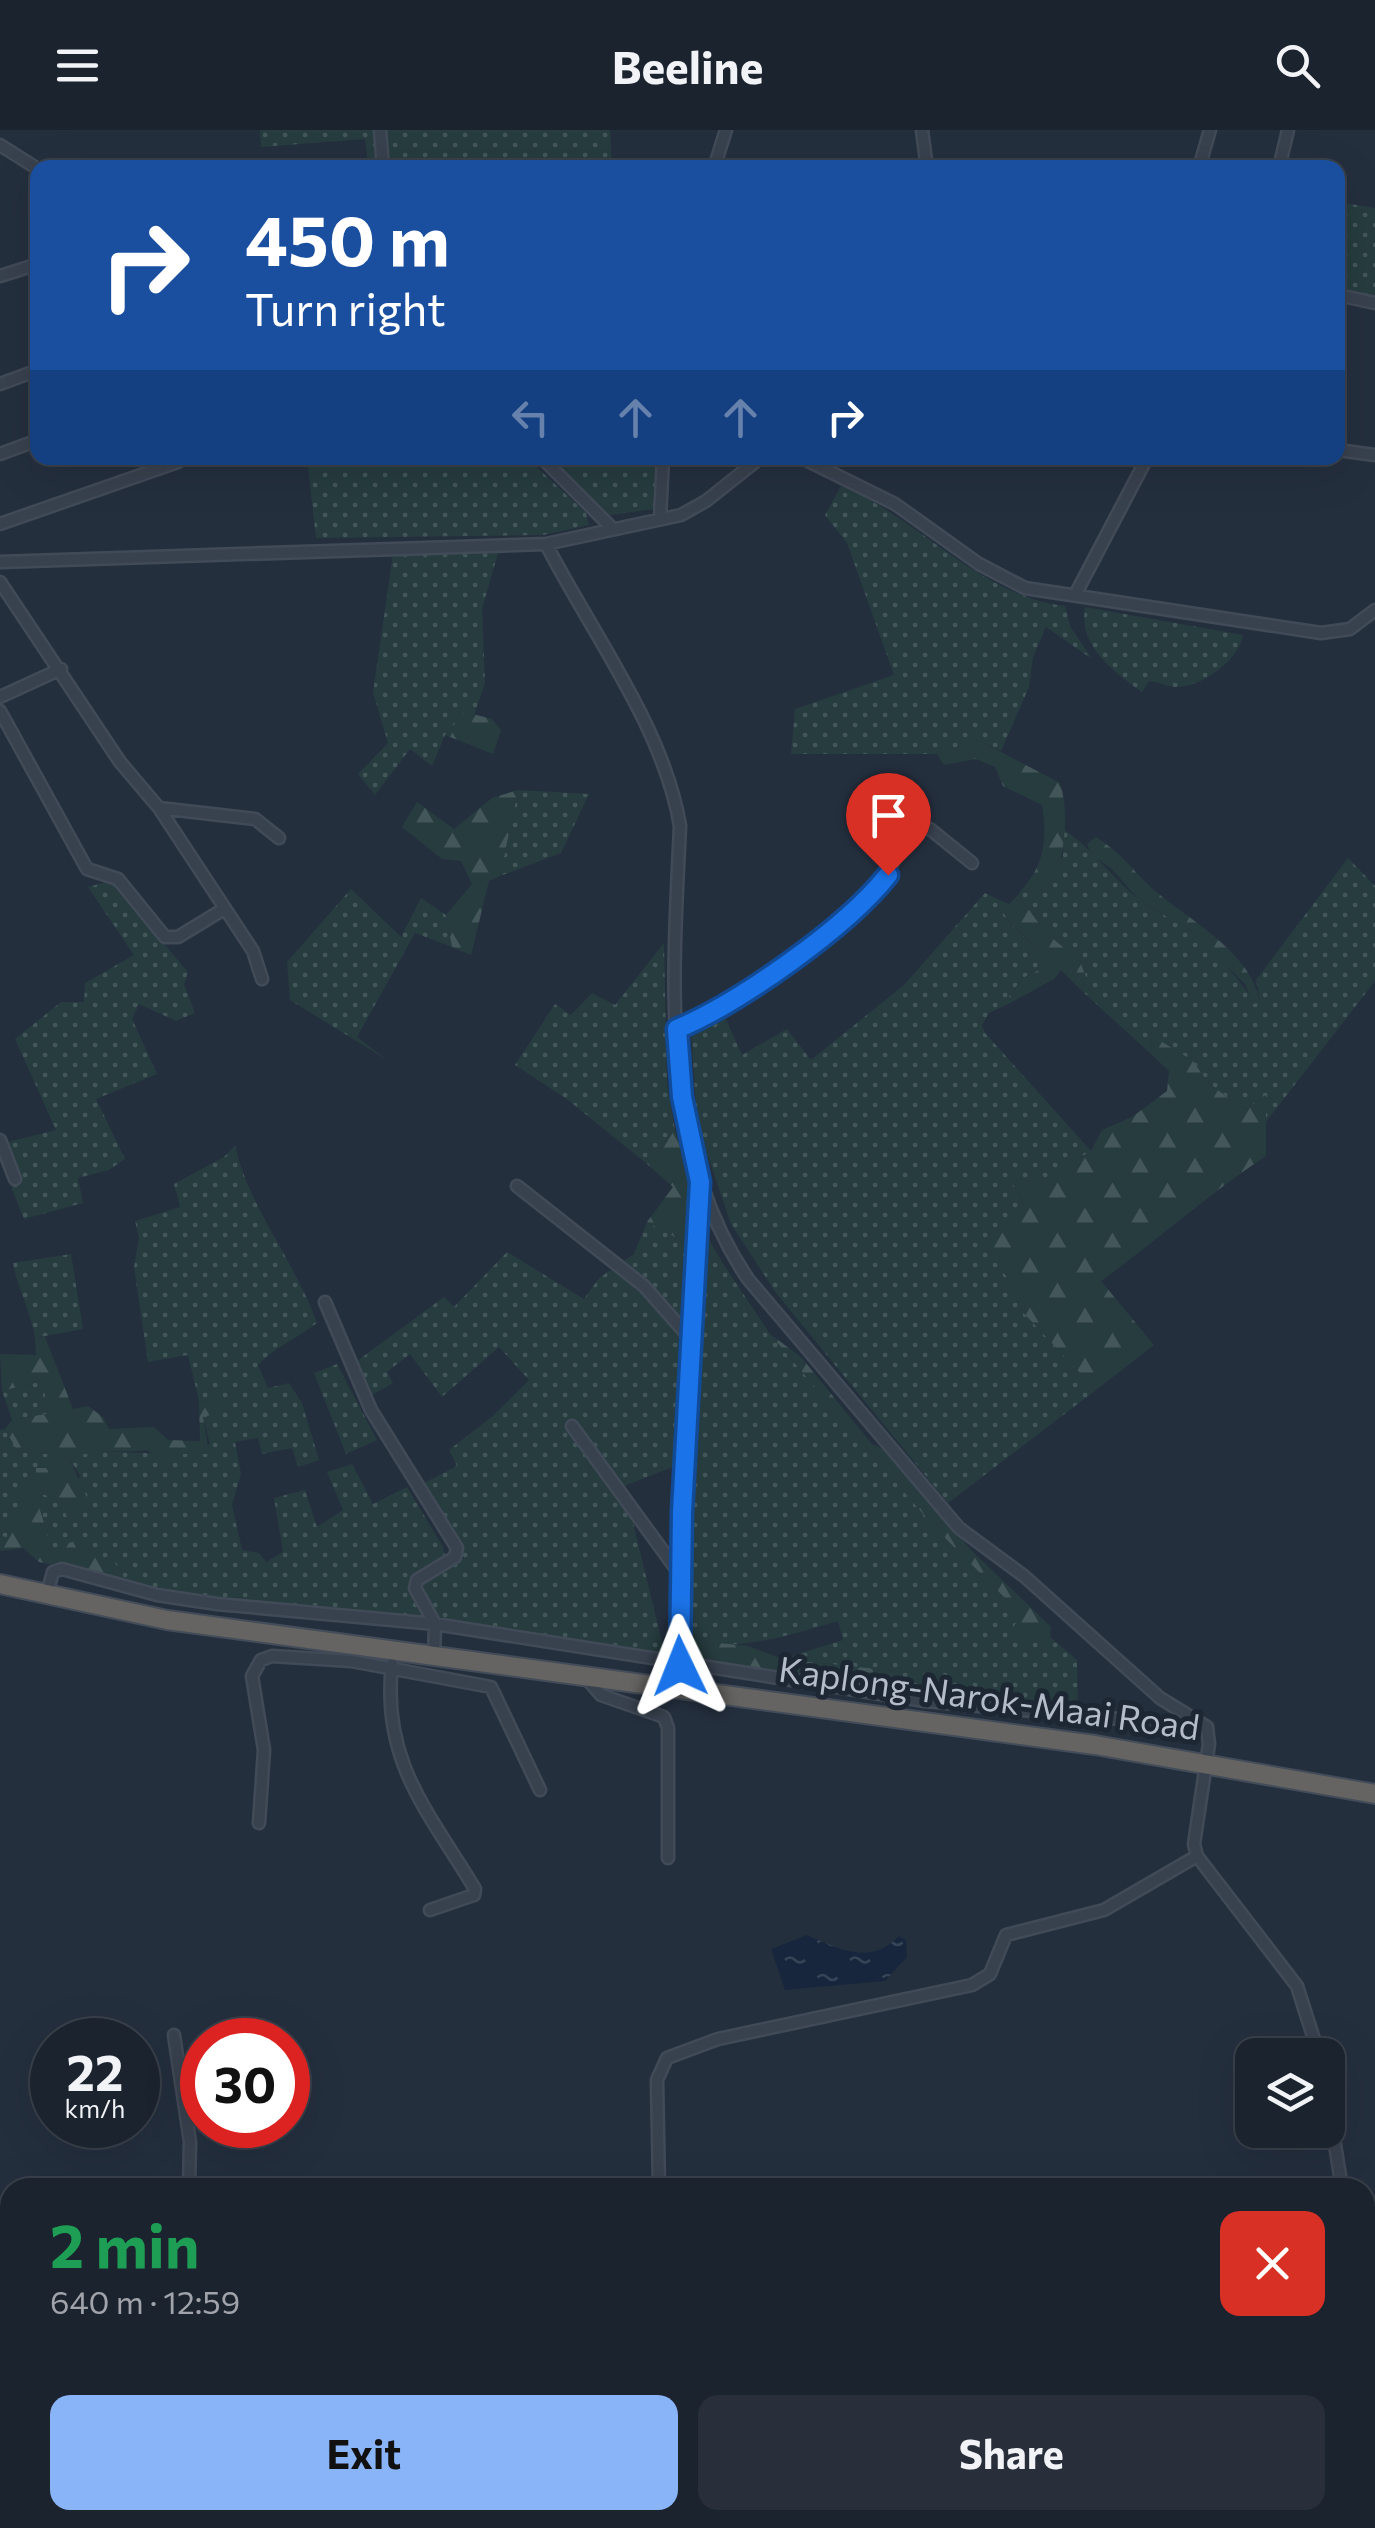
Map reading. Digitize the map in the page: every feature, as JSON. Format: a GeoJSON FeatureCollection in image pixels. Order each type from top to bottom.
{"type":"FeatureCollection","features":[{"type":"Feature","properties":{"kind":"highway","name":"Kaplong-Narok-Maai Road"},"geometry":{"type":"LineString","coordinates":[[0,1584],[124,1614],[392,1660],[434,1657],[1207,1761],[1375,1794]]}},
{"type":"Feature","properties":{"kind":"street"},"geometry":{"type":"LineString","coordinates":[[380,130],[382,160]]}},
{"type":"Feature","properties":{"kind":"street"},"geometry":{"type":"LineString","coordinates":[[717,160],[726,130]]}},
{"type":"Feature","properties":{"kind":"street"},"geometry":{"type":"LineString","coordinates":[[922,130],[926,160]]}},
{"type":"Feature","properties":{"kind":"street"},"geometry":{"type":"LineString","coordinates":[[1201,160],[1210,130]]}},
{"type":"Feature","properties":{"kind":"street"},"geometry":{"type":"LineString","coordinates":[[1281,160],[1288,130]]}},
{"type":"Feature","properties":{"kind":"street"},"geometry":{"type":"LineString","coordinates":[[0,145],[30,164]]}},
{"type":"Feature","properties":{"kind":"street"},"geometry":{"type":"LineString","coordinates":[[0,276],[30,267]]}},
{"type":"Feature","properties":{"kind":"street"},"geometry":{"type":"LineString","coordinates":[[1345,296],[1375,303]]}},
{"type":"Feature","properties":{"kind":"street"},"geometry":{"type":"LineString","coordinates":[[0,384],[30,373]]}},
{"type":"Feature","properties":{"kind":"street"},"geometry":{"type":"LineString","coordinates":[[0,454],[30,443]]}},
{"type":"Feature","properties":{"kind":"street"},"geometry":{"type":"LineString","coordinates":[[1345,451],[1375,456]]}},
{"type":"Feature","properties":{"kind":"street"},"geometry":{"type":"LineString","coordinates":[[0,524],[169,465]]}},
{"type":"Feature","properties":{"kind":"street"},"geometry":{"type":"LineString","coordinates":[[549,465],[612,529]]}},
{"type":"Feature","properties":{"kind":"street"},"geometry":{"type":"LineString","coordinates":[[660,519],[663,465]]}},
{"type":"Feature","properties":{"kind":"street"},"geometry":{"type":"LineString","coordinates":[[0,562],[546,544],[695,508],[751,465]]}},
{"type":"Feature","properties":{"kind":"street"},"geometry":{"type":"LineString","coordinates":[[816,465],[895,504],[1003,578],[1025,588],[1322,633],[1350,628],[1375,610]]}},
{"type":"Feature","properties":{"kind":"street"},"geometry":{"type":"LineString","coordinates":[[1076,595],[1143,465]]}},
{"type":"Feature","properties":{"kind":"street"},"geometry":{"type":"LineString","coordinates":[[546,544],[654,742],[675,799],[680,826],[674,924],[682,1097],[700,1182],[721,1235],[748,1279],[959,1528],[1024,1576],[1160,1698],[1206,1728]]}},
{"type":"Feature","properties":{"kind":"street"},"geometry":{"type":"LineString","coordinates":[[0,582],[120,762],[159,808],[253,951],[262,979]]}},
{"type":"Feature","properties":{"kind":"street"},"geometry":{"type":"LineString","coordinates":[[0,696],[61,669]]}},
{"type":"Feature","properties":{"kind":"street"},"geometry":{"type":"LineString","coordinates":[[0,711],[87,869],[118,879],[165,936],[178,936],[224,909]]}},
{"type":"Feature","properties":{"kind":"street"},"geometry":{"type":"LineString","coordinates":[[159,808],[255,819],[279,838]]}},
{"type":"Feature","properties":{"kind":"street"},"geometry":{"type":"LineString","coordinates":[[677,1029],[714,1011],[851,914],[888,875],[912,828],[930,829],[972,863]]}},
{"type":"Feature","properties":{"kind":"street"},"geometry":{"type":"LineString","coordinates":[[0,1140],[15,1179]]}},
{"type":"Feature","properties":{"kind":"street"},"geometry":{"type":"LineString","coordinates":[[682,1692],[680,1574],[700,1182]]}},
{"type":"Feature","properties":{"kind":"street"},"geometry":{"type":"LineString","coordinates":[[517,1186],[644,1286],[690,1338]]}},
{"type":"Feature","properties":{"kind":"street"},"geometry":{"type":"LineString","coordinates":[[324,1302],[371,1410],[457,1548],[455,1557],[416,1580],[415,1588],[435,1624],[434,1657]]}},
{"type":"Feature","properties":{"kind":"street"},"geometry":{"type":"LineString","coordinates":[[572,1426],[680,1574]]}},
{"type":"Feature","properties":{"kind":"street"},"geometry":{"type":"LineString","coordinates":[[46,1596],[57,1569],[217,1604],[435,1624],[680,1666],[925,1701],[1206,1728]]}},
{"type":"Feature","properties":{"kind":"street"},"geometry":{"type":"LineString","coordinates":[[124,1614],[128,1587]]}},
{"type":"Feature","properties":{"kind":"street"},"geometry":{"type":"LineString","coordinates":[[259,1823],[264,1750],[252,1676],[261,1660],[296,1656],[392,1660],[491,1687],[540,1790]]}},
{"type":"Feature","properties":{"kind":"street"},"geometry":{"type":"LineString","coordinates":[[392,1660],[388,1706],[418,1800],[475,1889],[474,1894],[430,1910]]}},
{"type":"Feature","properties":{"kind":"street"},"geometry":{"type":"LineString","coordinates":[[587,1680],[601,1695],[664,1717],[668,1728],[668,1858]]}},
{"type":"Feature","properties":{"kind":"street"},"geometry":{"type":"LineString","coordinates":[[920,1723],[925,1701]]}},
{"type":"Feature","properties":{"kind":"street"},"geometry":{"type":"LineString","coordinates":[[1206,1728],[1207,1761],[1195,1832],[1197,1856],[1297,1986],[1313,2038]]}},
{"type":"Feature","properties":{"kind":"street"},"geometry":{"type":"LineString","coordinates":[[659,2178],[657,2080],[667,2058],[718,2039],[972,1986],[990,1974],[1006,1935],[1104,1910],[1197,1856]]}},
{"type":"Feature","properties":{"kind":"street"},"geometry":{"type":"LineString","coordinates":[[174,2035],[190,2142],[189,2178]]}},
{"type":"Feature","properties":{"kind":"street"},"geometry":{"type":"LineString","coordinates":[[1335,2148],[1340,2178]]}},
{"type":"Feature","properties":{"kind":"green space"},"geometry":{"type":"Polygon","coordinates":[[[260,130],[610,130],[612,160],[368,160],[365,139],[261,147],[260,130]]]}},
{"type":"Feature","properties":{"kind":"green space"},"geometry":{"type":"Polygon","coordinates":[[[1345,203],[1375,208],[1375,296],[1345,290],[1345,203]]]}},
{"type":"Feature","properties":{"kind":"green space"},"geometry":{"type":"Polygon","coordinates":[[[308,465],[535,465],[586,513],[589,525],[543,535],[316,538],[308,465]]]}},
{"type":"Feature","properties":{"kind":"green space"},"geometry":{"type":"Polygon","coordinates":[[[558,465],[656,465],[655,509],[610,515],[558,465]]]}},
{"type":"Feature","properties":{"kind":"green space"},"geometry":{"type":"Polygon","coordinates":[[[841,486],[870,500],[1004,587],[1065,606],[1071,628],[1092,659],[1046,627],[1033,657],[1029,687],[1001,751],[980,741],[937,754],[791,754],[795,709],[894,675],[847,543],[825,515],[841,486]]]}},
{"type":"Feature","properties":{"kind":"green space"},"geometry":{"type":"Polygon","coordinates":[[[498,553],[482,609],[485,683],[474,715],[465,713],[445,735],[432,766],[410,749],[375,795],[358,774],[388,743],[373,692],[393,554],[498,553]]]}},
{"type":"Feature","properties":{"kind":"green space"},"geometry":{"type":"Polygon","coordinates":[[[1085,607],[1243,635],[1235,653],[1210,676],[1179,687],[1149,681],[1142,692],[1100,657],[1087,634],[1085,607]]]}},
{"type":"Feature","properties":{"kind":"green space"},"geometry":{"type":"Polygon","coordinates":[[[465,712],[492,719],[501,730],[493,754],[445,735],[465,712]]]}},
{"type":"Feature","properties":{"kind":"green space"},"geometry":{"type":"Polygon","coordinates":[[[980,741],[1060,783],[1065,808],[1064,834],[1053,885],[1036,891],[1024,887],[1043,849],[1042,805],[1003,786],[995,767],[976,759],[944,765],[937,754],[980,741]]]}},
{"type":"Feature","properties":{"kind":"green space"},"geometry":{"type":"Polygon","coordinates":[[[518,790],[589,794],[561,853],[500,876],[518,790]]]}},
{"type":"Feature","properties":{"kind":"green space"},"geometry":{"type":"Polygon","coordinates":[[[518,790],[500,876],[489,881],[471,955],[452,947],[446,915],[472,884],[461,861],[442,859],[402,827],[417,802],[454,829],[492,798],[518,790]]]}},
{"type":"Feature","properties":{"kind":"green space"},"geometry":{"type":"Polygon","coordinates":[[[1061,828],[1141,901],[1196,935],[1234,974],[1254,1003],[1260,1001],[1256,980],[1348,858],[1375,886],[1375,981],[1266,1122],[1265,1096],[1246,1110],[1209,1084],[1193,1061],[1151,1036],[1152,1055],[1081,990],[1087,980],[1080,961],[1046,933],[1018,895],[1024,887],[1036,891],[1063,856],[1061,828]]]}},
{"type":"Feature","properties":{"kind":"green space"},"geometry":{"type":"Polygon","coordinates":[[[1096,837],[1234,955],[1255,985],[1260,1002],[1253,1004],[1245,984],[1190,930],[1140,901],[1112,869],[1092,855],[1087,844],[1096,837]]]}},
{"type":"Feature","properties":{"kind":"green space"},"geometry":{"type":"Polygon","coordinates":[[[110,881],[188,972],[184,984],[195,1013],[176,1021],[139,1004],[132,1019],[157,1074],[96,1099],[125,1159],[109,1170],[78,1178],[83,1203],[24,1219],[0,1159],[0,1144],[56,1130],[15,1039],[61,1002],[84,1002],[85,983],[134,955],[88,887],[110,881]]]}},
{"type":"Feature","properties":{"kind":"green space"},"geometry":{"type":"Polygon","coordinates":[[[351,889],[401,937],[421,898],[446,915],[452,947],[415,933],[357,1037],[387,1060],[290,1000],[287,962],[351,889]]]}},
{"type":"Feature","properties":{"kind":"green space"},"geometry":{"type":"Polygon","coordinates":[[[985,893],[997,899],[1042,959],[1037,971],[1023,978],[1009,996],[1012,1002],[989,1013],[982,1025],[985,1033],[1091,1151],[1039,1182],[1021,1179],[1013,1184],[1026,1209],[983,1244],[1013,1285],[1019,1308],[1096,1390],[948,1503],[776,1293],[731,1224],[697,1124],[691,1030],[723,1013],[742,1055],[787,1029],[811,1060],[904,985],[985,893]]]}},
{"type":"Feature","properties":{"kind":"green space"},"geometry":{"type":"Polygon","coordinates":[[[1018,895],[1046,933],[1080,961],[1087,980],[1081,990],[1061,970],[1054,979],[1012,1002],[1009,996],[1023,978],[1037,971],[1042,959],[997,899],[1009,904],[1018,895]]]}},
{"type":"Feature","properties":{"kind":"green space"},"geometry":{"type":"Polygon","coordinates":[[[664,943],[667,1083],[675,1130],[647,1164],[568,1100],[515,1065],[555,1004],[571,1015],[592,993],[615,1005],[664,943]]]}},
{"type":"Feature","properties":{"kind":"green space"},"geometry":{"type":"Polygon","coordinates":[[[1151,1035],[1193,1061],[1209,1084],[1246,1110],[1266,1095],[1266,1156],[1101,1281],[1154,1345],[1096,1390],[1019,1308],[1013,1285],[982,1244],[1026,1209],[1013,1183],[1021,1179],[1039,1182],[1091,1151],[1102,1130],[1132,1117],[1167,1091],[1169,1071],[1152,1055],[1151,1035]]]}},
{"type":"Feature","properties":{"kind":"green space"},"geometry":{"type":"Polygon","coordinates":[[[675,1130],[705,1233],[722,1262],[647,1222],[673,1187],[647,1164],[675,1130]]]}},
{"type":"Feature","properties":{"kind":"green space"},"geometry":{"type":"Polygon","coordinates":[[[235,1146],[251,1192],[317,1323],[258,1365],[268,1388],[289,1383],[302,1403],[319,1460],[298,1467],[292,1448],[262,1454],[258,1438],[235,1442],[241,1474],[232,1505],[242,1550],[259,1553],[266,1562],[283,1552],[274,1498],[305,1490],[317,1527],[343,1510],[327,1472],[352,1464],[373,1504],[407,1487],[443,1547],[445,1557],[411,1581],[409,1592],[425,1618],[162,1591],[46,1549],[37,1501],[42,1494],[61,1500],[68,1519],[80,1475],[70,1460],[87,1451],[178,1454],[210,1444],[203,1417],[228,1399],[199,1401],[188,1355],[148,1362],[134,1267],[139,1238],[135,1221],[180,1207],[174,1184],[224,1157],[235,1146]]]}},
{"type":"Feature","properties":{"kind":"green space"},"geometry":{"type":"Polygon","coordinates":[[[647,1222],[722,1262],[770,1334],[935,1528],[1021,1614],[1016,1637],[1050,1637],[1077,1660],[1078,1709],[897,1691],[895,1671],[782,1659],[843,1640],[838,1621],[777,1638],[737,1644],[716,1644],[675,1635],[678,1465],[624,1486],[665,1654],[437,1621],[419,1589],[421,1583],[464,1558],[420,1485],[457,1466],[449,1450],[494,1415],[529,1380],[499,1347],[442,1397],[410,1354],[387,1372],[393,1383],[370,1396],[353,1364],[444,1297],[454,1307],[507,1252],[584,1299],[599,1278],[634,1254],[647,1222]]]}},
{"type":"Feature","properties":{"kind":"green space"},"geometry":{"type":"Polygon","coordinates":[[[71,1254],[83,1329],[35,1338],[13,1263],[71,1254]]]}},
{"type":"Feature","properties":{"kind":"green space"},"geometry":{"type":"Polygon","coordinates":[[[770,1334],[801,1357],[872,1444],[887,1451],[971,1550],[1051,1627],[1050,1637],[1016,1638],[1014,1626],[1021,1614],[935,1528],[770,1334]]]}},
{"type":"Feature","properties":{"kind":"green space"},"geometry":{"type":"Polygon","coordinates":[[[45,1337],[73,1409],[88,1406],[103,1417],[109,1429],[154,1427],[168,1440],[200,1441],[199,1401],[228,1398],[229,1410],[203,1417],[209,1454],[178,1454],[165,1464],[147,1450],[79,1456],[70,1460],[87,1498],[82,1518],[68,1519],[60,1500],[42,1494],[37,1501],[47,1532],[46,1549],[64,1551],[69,1543],[81,1539],[88,1553],[115,1563],[123,1575],[112,1578],[39,1562],[23,1548],[0,1551],[0,1536],[7,1537],[9,1521],[21,1514],[21,1488],[36,1478],[36,1468],[52,1468],[48,1454],[18,1452],[5,1429],[12,1420],[56,1412],[47,1402],[41,1381],[2,1391],[0,1354],[36,1355],[35,1338],[45,1337]]]}},
{"type":"Feature","properties":{"kind":"green space"},"geometry":{"type":"Polygon","coordinates":[[[337,1364],[377,1440],[346,1454],[314,1373],[337,1364]]]}},
{"type":"Feature","properties":{"kind":"green space"},"geometry":{"type":"Polygon","coordinates":[[[42,1381],[47,1402],[57,1412],[12,1420],[2,1391],[42,1381]]]}},
{"type":"Feature","properties":{"kind":"green space"},"geometry":{"type":"Polygon","coordinates":[[[5,1429],[18,1452],[49,1454],[52,1468],[21,1488],[21,1514],[7,1538],[0,1536],[0,1430],[5,1429]]]}},
{"type":"Feature","properties":{"kind":"green space"},"geometry":{"type":"Polygon","coordinates":[[[689,1640],[748,1646],[782,1659],[895,1671],[897,1691],[688,1659],[689,1640]]]}},
{"type":"Feature","properties":{"kind":"water"},"geometry":{"type":"Polygon","coordinates":[[[807,1935],[866,1953],[899,1936],[906,1940],[907,1957],[885,1981],[785,1990],[771,1949],[807,1935]]]}},
{"type":"Feature","properties":{"kind":"route"},"geometry":{"type":"LineString","coordinates":[[680,1666],[682,1512],[700,1182],[682,1097],[677,1029],[714,1011],[797,954],[851,914],[888,875]]}}]}
